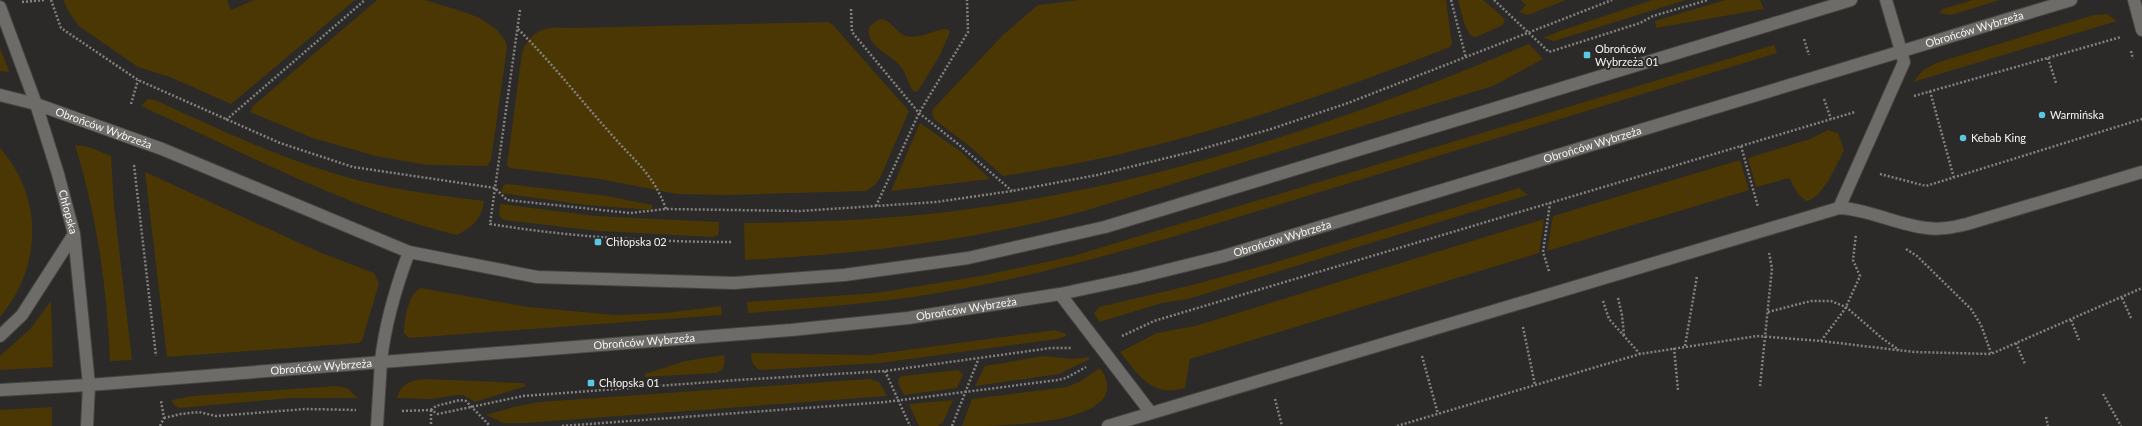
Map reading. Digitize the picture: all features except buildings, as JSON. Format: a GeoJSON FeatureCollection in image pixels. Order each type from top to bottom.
{"type":"FeatureCollection","features":[{"type":"Feature","properties":{"kind":"main road","name":"Obrońców Wybrzeża"},"geometry":{"type":"LineString","coordinates":[[0,95],[36,104],[162,148],[409,252],[537,277],[734,283],[844,275],[968,258],[1105,227],[1851,0]]}},
{"type":"Feature","properties":{"kind":"main road"},"geometry":{"type":"LineString","coordinates":[[1839,208],[1883,104],[1904,62],[1886,0]]}},
{"type":"Feature","properties":{"kind":"main road","name":"Obrońców Wybrzeża"},"geometry":{"type":"LineString","coordinates":[[0,390],[89,385],[815,328],[908,318],[1060,294],[1224,256],[2071,0]]}},
{"type":"Feature","properties":{"kind":"main road"},"geometry":{"type":"LineString","coordinates":[[2134,0],[2142,30]]}},
{"type":"Feature","properties":{"kind":"main road","name":"Chłopska"},"geometry":{"type":"LineString","coordinates":[[0,7],[36,104],[58,174],[74,234],[89,385],[87,426]]}},
{"type":"Feature","properties":{"kind":"main road"},"geometry":{"type":"LineString","coordinates":[[1108,426],[1839,208],[1860,210],[1915,226],[1940,229],[1967,224],[2142,172]]}},
{"type":"Feature","properties":{"kind":"main road"},"geometry":{"type":"LineString","coordinates":[[0,336],[22,315],[74,234]]}},
{"type":"Feature","properties":{"kind":"main road"},"geometry":{"type":"LineString","coordinates":[[377,426],[383,338],[400,277],[409,252]]}},
{"type":"Feature","properties":{"kind":"main road"},"geometry":{"type":"LineString","coordinates":[[1060,294],[1151,413]]}},
{"type":"Feature","properties":{"kind":"path"},"geometry":{"type":"LineString","coordinates":[[19,2],[45,0]]}},
{"type":"Feature","properties":{"kind":"path"},"geometry":{"type":"LineString","coordinates":[[51,0],[62,28],[138,80],[280,143],[353,167],[495,188],[508,200],[630,213],[666,209],[793,211],[876,207],[936,202],[1012,191],[1097,175],[1191,152],[1348,103],[1466,58],[1528,31],[1612,0]]}},
{"type":"Feature","properties":{"kind":"path"},"geometry":{"type":"LineString","coordinates":[[226,120],[365,0]]}},
{"type":"Feature","properties":{"kind":"path"},"geometry":{"type":"LineString","coordinates":[[876,207],[919,113],[968,32],[967,0]]}},
{"type":"Feature","properties":{"kind":"path"},"geometry":{"type":"LineString","coordinates":[[1451,0],[1466,58]]}},
{"type":"Feature","properties":{"kind":"path"},"geometry":{"type":"LineString","coordinates":[[1494,0],[1549,52],[1640,23],[1653,16],[1708,0]]}},
{"type":"Feature","properties":{"kind":"path"},"geometry":{"type":"LineString","coordinates":[[851,9],[852,32],[919,113],[958,144],[1012,191]]}},
{"type":"Feature","properties":{"kind":"path"},"geometry":{"type":"LineString","coordinates":[[520,10],[490,224],[563,235],[620,240],[733,242]]}},
{"type":"Feature","properties":{"kind":"path"},"geometry":{"type":"LineString","coordinates":[[518,29],[549,60],[612,136],[650,175],[659,191],[666,209]]}},
{"type":"Feature","properties":{"kind":"path"},"geometry":{"type":"LineString","coordinates":[[397,411],[431,410],[438,414],[523,396],[885,371],[1051,348],[1102,347],[1133,329],[1154,321],[1883,104],[2126,35]]}},
{"type":"Feature","properties":{"kind":"path"},"geometry":{"type":"LineString","coordinates":[[2048,58],[2056,83]]}},
{"type":"Feature","properties":{"kind":"path"},"geometry":{"type":"LineString","coordinates":[[131,104],[138,80]]}},
{"type":"Feature","properties":{"kind":"path"},"geometry":{"type":"LineString","coordinates":[[1930,91],[1954,178]]}},
{"type":"Feature","properties":{"kind":"path"},"geometry":{"type":"LineString","coordinates":[[1876,172],[1926,186],[2142,119]]}},
{"type":"Feature","properties":{"kind":"path"},"geometry":{"type":"LineString","coordinates":[[1741,146],[1765,230],[1772,268],[1760,386]]}},
{"type":"Feature","properties":{"kind":"path"},"geometry":{"type":"LineString","coordinates":[[134,165],[156,361]]}},
{"type":"Feature","properties":{"kind":"path"},"geometry":{"type":"LineString","coordinates":[[1550,203],[1543,252],[1554,293]]}},
{"type":"Feature","properties":{"kind":"path"},"geometry":{"type":"LineString","coordinates":[[1821,341],[1846,307],[1860,276],[1853,260],[1856,231]]}},
{"type":"Feature","properties":{"kind":"path"},"geometry":{"type":"LineString","coordinates":[[1903,247],[1916,256],[1971,309],[1981,325],[1991,354]]}},
{"type":"Feature","properties":{"kind":"path"},"geometry":{"type":"LineString","coordinates":[[1685,346],[1701,249]]}},
{"type":"Feature","properties":{"kind":"path"},"geometry":{"type":"LineString","coordinates":[[1611,275],[1622,315],[1624,336]]}},
{"type":"Feature","properties":{"kind":"path"},"geometry":{"type":"LineString","coordinates":[[1596,280],[1608,319],[1640,354]]}},
{"type":"Feature","properties":{"kind":"path"},"geometry":{"type":"LineString","coordinates":[[1397,426],[1640,354],[1685,346],[1766,337],[1821,341],[1900,350],[1991,354],[2142,288]]}},
{"type":"Feature","properties":{"kind":"path"},"geometry":{"type":"LineString","coordinates":[[2122,298],[2131,318]]}},
{"type":"Feature","properties":{"kind":"path"},"geometry":{"type":"LineString","coordinates":[[1768,312],[1811,301],[1830,301],[1846,307],[1882,339],[1900,350]]}},
{"type":"Feature","properties":{"kind":"path"},"geometry":{"type":"LineString","coordinates":[[1518,304],[1535,385]]}},
{"type":"Feature","properties":{"kind":"path"},"geometry":{"type":"LineString","coordinates":[[2070,320],[2079,340]]}},
{"type":"Feature","properties":{"kind":"path"},"geometry":{"type":"LineString","coordinates":[[1416,334],[1438,414]]}},
{"type":"Feature","properties":{"kind":"path"},"geometry":{"type":"LineString","coordinates":[[2016,343],[2025,364]]}},
{"type":"Feature","properties":{"kind":"path"},"geometry":{"type":"LineString","coordinates":[[562,426],[898,400],[964,393],[1066,378],[1093,363],[1102,347]]}},
{"type":"Feature","properties":{"kind":"path"},"geometry":{"type":"LineString","coordinates":[[1674,348],[1678,390]]}},
{"type":"Feature","properties":{"kind":"path"},"geometry":{"type":"LineString","coordinates":[[952,426],[978,359]]}},
{"type":"Feature","properties":{"kind":"path"},"geometry":{"type":"LineString","coordinates":[[885,371],[910,426]]}},
{"type":"Feature","properties":{"kind":"path"},"geometry":{"type":"LineString","coordinates":[[2103,394],[2121,426]]}},
{"type":"Feature","properties":{"kind":"path"},"geometry":{"type":"LineString","coordinates":[[431,410],[436,406],[460,400],[466,401],[490,426]]}},
{"type":"Feature","properties":{"kind":"path"},"geometry":{"type":"LineString","coordinates":[[160,426],[164,418],[161,401]]}},
{"type":"Feature","properties":{"kind":"path"},"geometry":{"type":"LineString","coordinates":[[164,418],[180,414],[199,412],[216,416],[306,409],[359,410]]}},
{"type":"Feature","properties":{"kind":"path"},"geometry":{"type":"LineString","coordinates":[[431,410],[431,426]]}},
{"type":"Feature","properties":{"kind":"path"},"geometry":{"type":"LineString","coordinates":[[2046,417],[2048,426]]}},
{"type":"Feature","properties":{"kind":"shaded area"},"geometry":{"type":"Polygon","coordinates":[[[63,0],[227,0],[231,10],[254,0],[355,0],[231,104],[170,77],[138,67],[79,26],[70,14],[63,0]]]}},
{"type":"Feature","properties":{"kind":"shaded area"},"geometry":{"type":"Polygon","coordinates":[[[377,0],[425,0],[461,11],[480,18],[497,30],[506,42],[507,48],[491,160],[487,166],[427,165],[376,156],[313,138],[250,112],[253,106],[377,0]]]}},
{"type":"Feature","properties":{"kind":"shaded area"},"geometry":{"type":"Polygon","coordinates":[[[1080,0],[1446,0],[1452,44],[1450,47],[1326,93],[1201,133],[1102,158],[1003,176],[967,144],[935,120],[932,115],[933,109],[1003,35],[1038,5],[1080,0]]]}},
{"type":"Feature","properties":{"kind":"shaded area"},"geometry":{"type":"Polygon","coordinates":[[[1458,0],[1483,0],[1505,19],[1503,25],[1476,37],[1471,36],[1465,26],[1458,0]]]}},
{"type":"Feature","properties":{"kind":"shaded area"},"geometry":{"type":"Polygon","coordinates":[[[1521,0],[1566,0],[1528,15],[1519,12],[1526,5],[1521,0]]]}},
{"type":"Feature","properties":{"kind":"shaded area"},"geometry":{"type":"Polygon","coordinates":[[[1652,0],[1686,0],[1554,41],[1543,38],[1563,30],[1652,0]]]}},
{"type":"Feature","properties":{"kind":"shaded area"},"geometry":{"type":"Polygon","coordinates":[[[1725,0],[1760,0],[1764,9],[1656,28],[1655,21],[1725,0]]]}},
{"type":"Feature","properties":{"kind":"shaded area"},"geometry":{"type":"Polygon","coordinates":[[[1973,0],[2000,0],[1951,15],[1939,13],[1943,9],[1973,0]]]}},
{"type":"Feature","properties":{"kind":"shaded area"},"geometry":{"type":"Polygon","coordinates":[[[2107,14],[2117,21],[1913,82],[1923,70],[1939,62],[2094,15],[2107,14]]]}},
{"type":"Feature","properties":{"kind":"shaded area"},"geometry":{"type":"Polygon","coordinates":[[[879,19],[887,21],[902,34],[911,37],[921,36],[942,29],[947,29],[950,32],[940,55],[918,91],[914,92],[903,70],[897,62],[880,50],[871,40],[869,27],[879,19]]]}},
{"type":"Feature","properties":{"kind":"shaded area"},"geometry":{"type":"Polygon","coordinates":[[[827,22],[832,24],[909,111],[880,178],[876,184],[866,191],[729,195],[677,194],[600,179],[510,168],[507,166],[522,53],[530,39],[540,31],[554,28],[827,22]]]}},
{"type":"Feature","properties":{"kind":"shaded area"},"geometry":{"type":"Polygon","coordinates":[[[1529,44],[1543,59],[1493,86],[1081,212],[998,231],[914,245],[831,254],[745,260],[744,223],[864,219],[954,211],[1054,195],[1124,181],[1193,163],[1329,121],[1396,97],[1529,44]]]}},
{"type":"Feature","properties":{"kind":"shaded area"},"geometry":{"type":"Polygon","coordinates":[[[1774,45],[1777,53],[1169,238],[1081,262],[992,283],[932,294],[863,303],[748,313],[747,302],[876,293],[981,276],[1073,256],[1774,45]]]}},
{"type":"Feature","properties":{"kind":"shaded area"},"geometry":{"type":"Polygon","coordinates":[[[0,48],[9,71],[8,72],[0,71],[0,48]]]}},
{"type":"Feature","properties":{"kind":"shaded area"},"geometry":{"type":"Polygon","coordinates":[[[148,99],[155,100],[258,146],[338,175],[365,182],[424,193],[484,201],[483,207],[479,218],[467,229],[457,235],[416,224],[375,210],[296,178],[141,106],[148,99]]]}},
{"type":"Feature","properties":{"kind":"shaded area"},"geometry":{"type":"Polygon","coordinates":[[[920,123],[960,151],[990,179],[891,191],[920,123]]]}},
{"type":"Feature","properties":{"kind":"shaded area"},"geometry":{"type":"Polygon","coordinates":[[[1828,130],[1838,133],[1844,150],[1833,172],[1818,195],[1806,201],[1798,194],[1789,178],[1756,187],[1748,158],[1810,139],[1828,130]]]}},
{"type":"Feature","properties":{"kind":"shaded area"},"geometry":{"type":"Polygon","coordinates":[[[75,145],[89,147],[111,156],[114,206],[132,360],[110,361],[109,334],[100,252],[83,172],[75,145]]]}},
{"type":"Feature","properties":{"kind":"shaded area"},"geometry":{"type":"Polygon","coordinates":[[[0,148],[14,168],[24,188],[30,210],[32,232],[30,255],[24,277],[14,297],[0,317],[0,148]]]}},
{"type":"Feature","properties":{"kind":"shaded area"},"geometry":{"type":"Polygon","coordinates":[[[1740,160],[1749,190],[1547,251],[1553,216],[1740,160]]]}},
{"type":"Feature","properties":{"kind":"shaded area"},"geometry":{"type":"Polygon","coordinates":[[[145,172],[319,252],[374,273],[379,283],[362,341],[359,343],[167,357],[145,172]]]}},
{"type":"Feature","properties":{"kind":"shaded area"},"geometry":{"type":"Polygon","coordinates":[[[507,184],[607,196],[652,205],[652,210],[586,205],[501,193],[504,185],[507,184]]]}},
{"type":"Feature","properties":{"kind":"shaded area"},"geometry":{"type":"Polygon","coordinates":[[[1519,188],[1528,195],[1188,299],[1162,303],[1099,322],[1094,313],[1099,307],[1192,285],[1273,263],[1519,188]]]}},
{"type":"Feature","properties":{"kind":"shaded area"},"geometry":{"type":"Polygon","coordinates":[[[500,204],[595,216],[719,222],[718,235],[713,237],[599,231],[504,220],[499,216],[500,204]]]}},
{"type":"Feature","properties":{"kind":"shaded area"},"geometry":{"type":"Polygon","coordinates":[[[1544,219],[1539,253],[1190,359],[1185,388],[1163,390],[1155,387],[1133,369],[1120,352],[1157,333],[1195,326],[1544,219]]]}},
{"type":"Feature","properties":{"kind":"shaded area"},"geometry":{"type":"Polygon","coordinates":[[[420,288],[528,307],[615,315],[666,313],[721,306],[722,315],[409,338],[404,333],[406,315],[412,296],[420,288]]]}},
{"type":"Feature","properties":{"kind":"shaded area"},"geometry":{"type":"Polygon","coordinates":[[[51,301],[53,367],[0,370],[0,356],[31,328],[51,301]]]}},
{"type":"Feature","properties":{"kind":"shaded area"},"geometry":{"type":"Polygon","coordinates":[[[1055,330],[1066,334],[1066,336],[1057,339],[880,363],[760,370],[755,367],[751,353],[869,355],[1055,330]]]}},
{"type":"Feature","properties":{"kind":"shaded area"},"geometry":{"type":"Polygon","coordinates":[[[724,355],[724,366],[719,372],[716,373],[644,377],[645,374],[685,361],[724,355]]]}},
{"type":"Feature","properties":{"kind":"shaded area"},"geometry":{"type":"Polygon","coordinates":[[[1044,356],[1072,359],[1089,357],[1090,359],[1059,374],[975,386],[985,366],[1044,356]]]}},
{"type":"Feature","properties":{"kind":"shaded area"},"geometry":{"type":"Polygon","coordinates":[[[1100,368],[1107,387],[1100,402],[1083,412],[1059,419],[1031,423],[962,426],[972,399],[1067,387],[1081,381],[1100,368]]]}},
{"type":"Feature","properties":{"kind":"shaded area"},"geometry":{"type":"Polygon","coordinates":[[[958,370],[963,374],[957,388],[904,395],[898,383],[899,378],[902,376],[958,370]]]}},
{"type":"Feature","properties":{"kind":"shaded area"},"geometry":{"type":"Polygon","coordinates":[[[425,379],[523,383],[526,386],[475,402],[463,395],[430,399],[397,398],[404,386],[416,380],[425,379]]]}},
{"type":"Feature","properties":{"kind":"shaded area"},"geometry":{"type":"Polygon","coordinates":[[[870,379],[879,382],[887,396],[524,423],[504,423],[486,415],[539,402],[870,379]]]}},
{"type":"Feature","properties":{"kind":"shaded area"},"geometry":{"type":"Polygon","coordinates":[[[336,386],[347,388],[358,398],[290,398],[180,408],[174,405],[172,400],[192,396],[336,386]]]}},
{"type":"Feature","properties":{"kind":"shaded area"},"geometry":{"type":"Polygon","coordinates":[[[953,400],[943,422],[938,426],[919,426],[909,404],[953,400]]]}},
{"type":"Feature","properties":{"kind":"shaded area"},"geometry":{"type":"Polygon","coordinates":[[[52,407],[52,426],[0,426],[0,410],[52,407]]]}},
{"type":"Feature","properties":{"kind":"place","name":"Obrońców Wybrzeża 01"},"geometry":{"type":"Point","coordinates":[1587,55]}},
{"type":"Feature","properties":{"kind":"place","name":"Warmińska"},"geometry":{"type":"Point","coordinates":[2042,115]}},
{"type":"Feature","properties":{"kind":"place","name":"Kebab King"},"geometry":{"type":"Point","coordinates":[1963,138]}},
{"type":"Feature","properties":{"kind":"place","name":"Chłopska 02"},"geometry":{"type":"Point","coordinates":[598,242]}},
{"type":"Feature","properties":{"kind":"place","name":"Chłopska 01"},"geometry":{"type":"Point","coordinates":[591,383]}}]}
